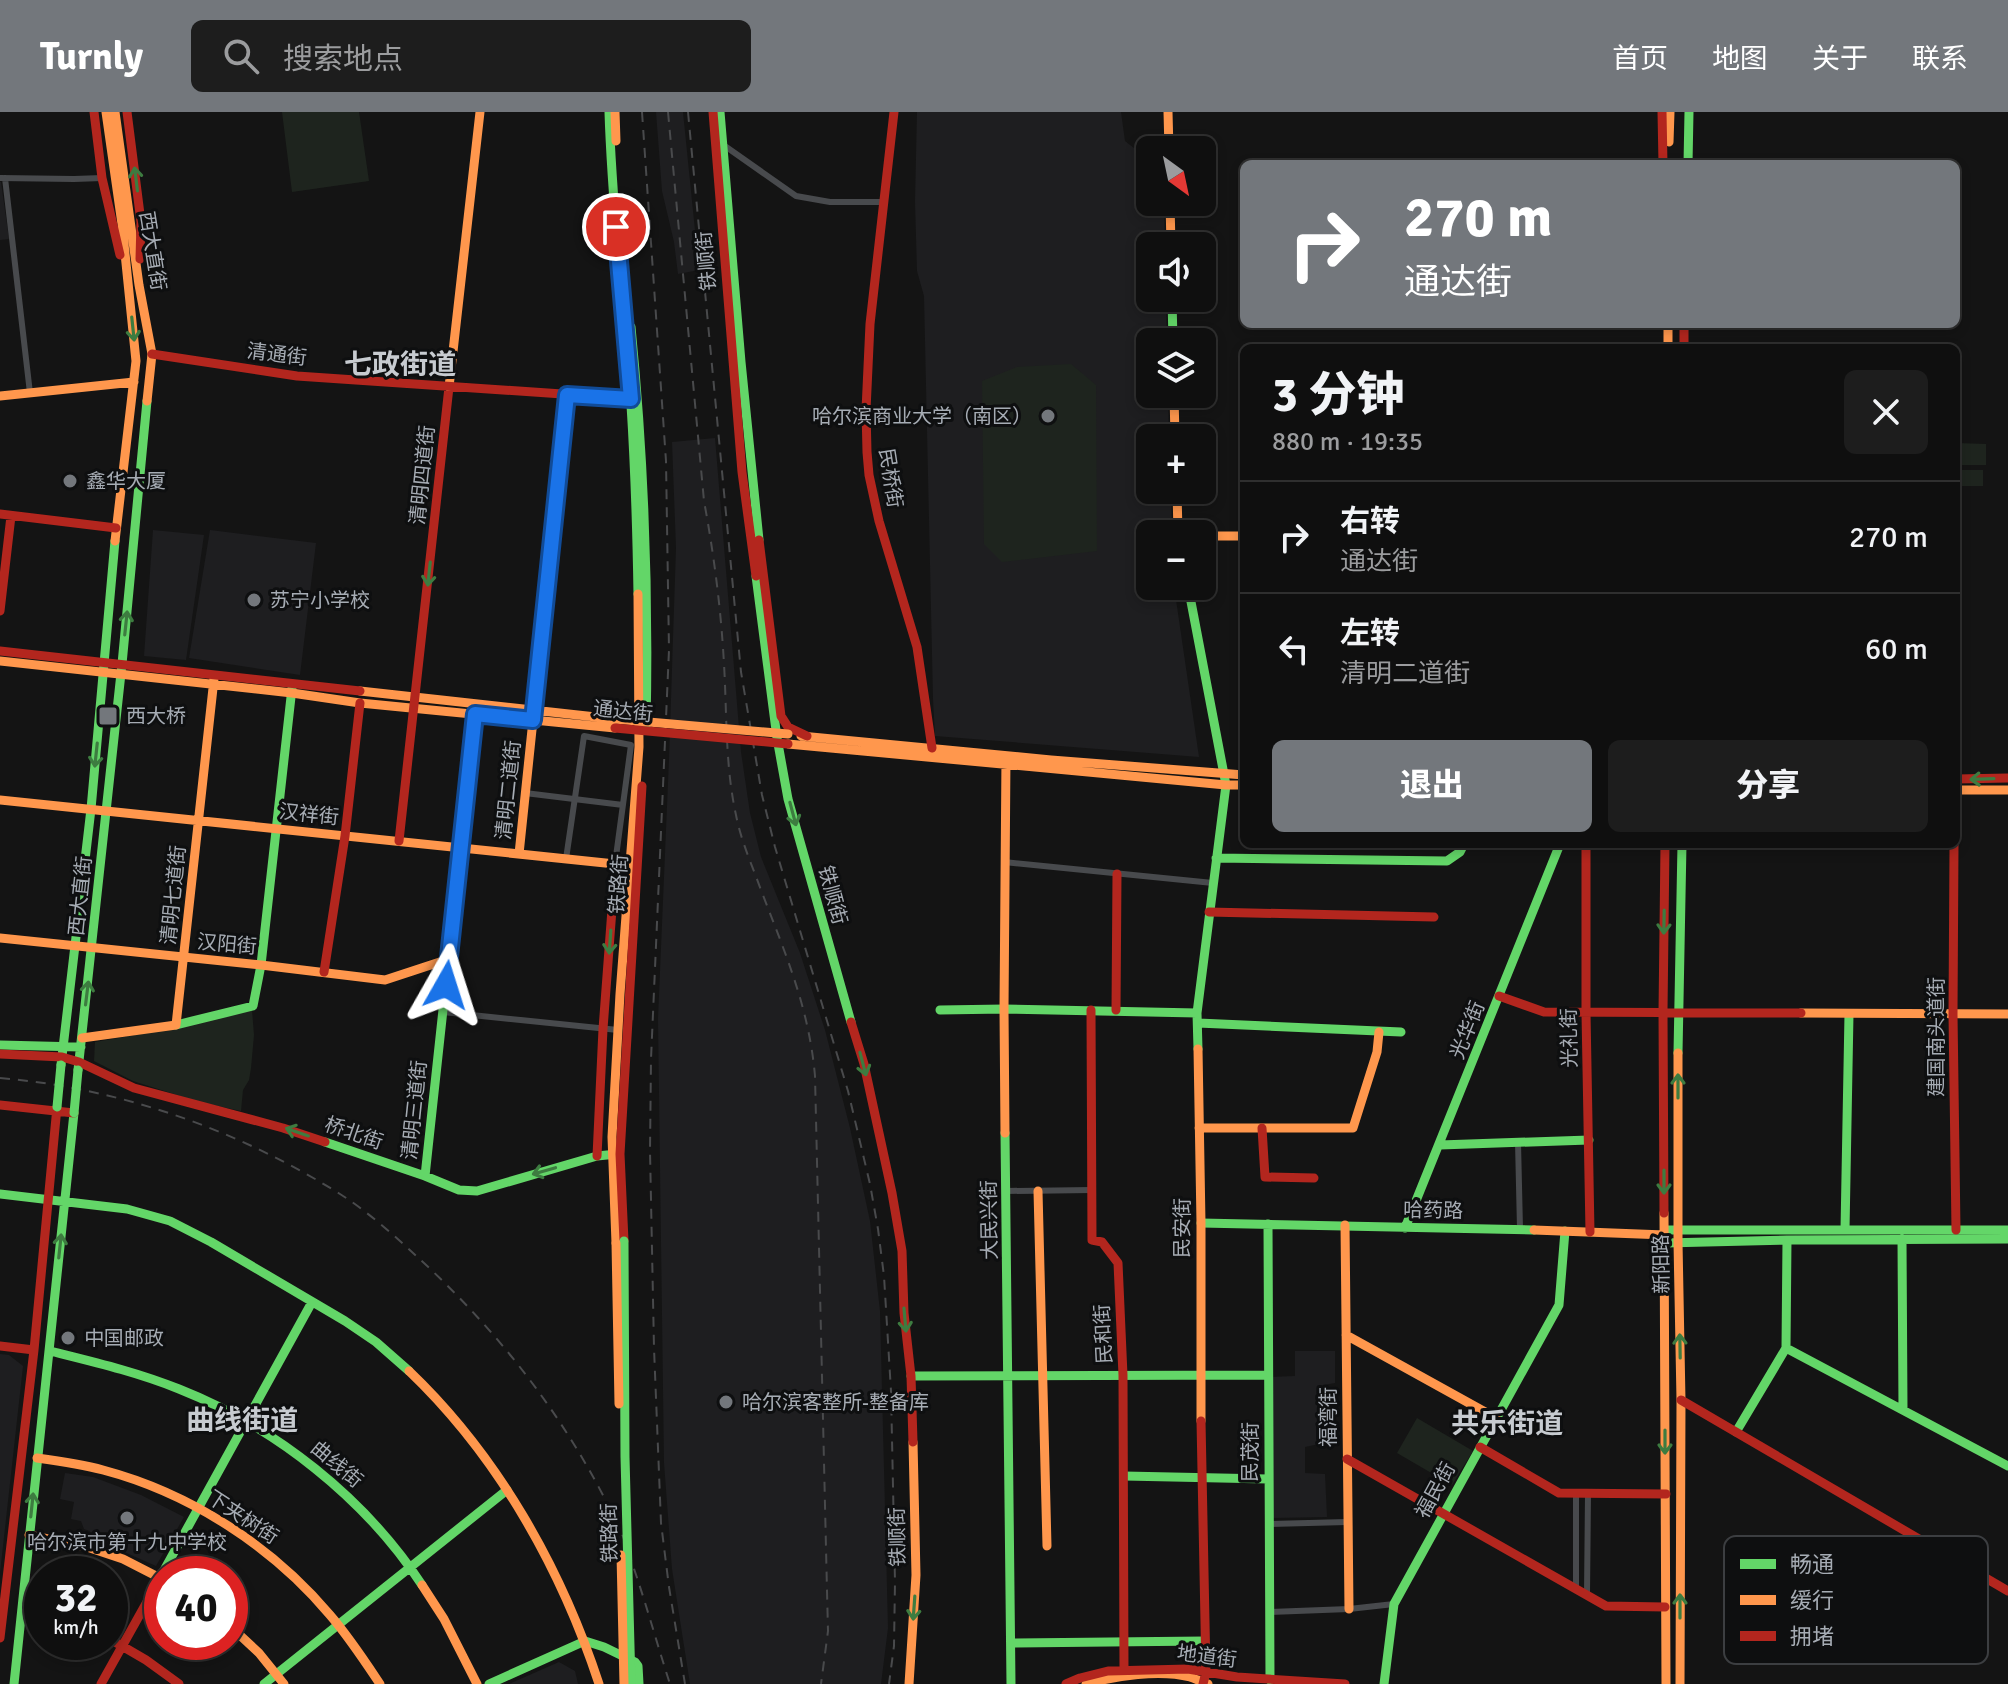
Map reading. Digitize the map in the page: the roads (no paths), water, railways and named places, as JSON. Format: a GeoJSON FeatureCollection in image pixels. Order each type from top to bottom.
{"type":"FeatureCollection","features":[{"type":"Feature","properties":{"kind":"street"},"geometry":{"type":"LineString","coordinates":[[94,112],[102,178],[128,286]]}},
{"type":"Feature","properties":{"kind":"street","name":"西大直街"},"geometry":{"type":"LineString","coordinates":[[14,1684],[93,947],[152,354],[106,112]]}},
{"type":"Feature","properties":{"kind":"street","name":"西大直街"},"geometry":{"type":"LineString","coordinates":[[0,1638],[34,1350],[63,1045],[91,809],[116,528],[136,361],[115,112]]}},
{"type":"Feature","properties":{"kind":"street"},"geometry":{"type":"LineString","coordinates":[[127,112],[141,222],[139,285]]}},
{"type":"Feature","properties":{"kind":"street","name":"清明四道街"},"geometry":{"type":"LineString","coordinates":[[399,841],[480,112]]}},
{"type":"Feature","properties":{"kind":"street","name":"铁路街"},"geometry":{"type":"LineString","coordinates":[[609,112],[611,172],[635,399]]}},
{"type":"Feature","properties":{"kind":"street","name":"铁路街"},"geometry":{"type":"LineString","coordinates":[[615,112],[648,649],[645,748],[616,1154],[631,1684]]}},
{"type":"Feature","properties":{"kind":"street","name":"铁顺街"},"geometry":{"type":"LineString","coordinates":[[713,112],[742,472],[777,738],[788,799],[864,1064],[902,1251],[904,1313],[911,1376],[916,1575],[909,1684]]}},
{"type":"Feature","properties":{"kind":"street"},"geometry":{"type":"LineString","coordinates":[[720,112],[741,362],[781,716],[787,727],[807,736]]}},
{"type":"Feature","properties":{"kind":"street","name":"民桥街"},"geometry":{"type":"LineString","coordinates":[[894,112],[867,361],[867,452],[873,497],[915,637],[932,748]]}},
{"type":"Feature","properties":{"kind":"street"},"geometry":{"type":"LineString","coordinates":[[1168,112],[1169,136]]}},
{"type":"Feature","properties":{"kind":"street"},"geometry":{"type":"LineString","coordinates":[[1662,112],[1666,160]]}},
{"type":"Feature","properties":{"kind":"street"},"geometry":{"type":"LineString","coordinates":[[1666,160],[1670,112]]}},
{"type":"Feature","properties":{"kind":"street"},"geometry":{"type":"LineString","coordinates":[[1682,112],[1686,160]]}},
{"type":"Feature","properties":{"kind":"street"},"geometry":{"type":"LineString","coordinates":[[1686,160],[1689,112]]}},
{"type":"Feature","properties":{"kind":"street"},"geometry":{"type":"LineString","coordinates":[[722,144],[796,196],[830,202],[884,202]]}},
{"type":"Feature","properties":{"kind":"street"},"geometry":{"type":"LineString","coordinates":[[30,393],[3,178],[102,178]]}},
{"type":"Feature","properties":{"kind":"street","name":"清通街"},"geometry":{"type":"LineString","coordinates":[[152,354],[297,376],[635,399]]}},
{"type":"Feature","properties":{"kind":"street"},"geometry":{"type":"LineString","coordinates":[[0,396],[134,382]]}},
{"type":"Feature","properties":{"kind":"street","name":"清明二道街"},"geometry":{"type":"LineString","coordinates":[[519,854],[567,395]]}},
{"type":"Feature","properties":{"kind":"street"},"geometry":{"type":"LineString","coordinates":[[0,611],[5,515],[116,528]]}},
{"type":"Feature","properties":{"kind":"street"},"geometry":{"type":"LineString","coordinates":[[1216,536],[1240,536]]}},
{"type":"Feature","properties":{"kind":"street","name":"民安街"},"geometry":{"type":"LineString","coordinates":[[1191,600],[1226,780],[1197,1018],[1205,1682]]}},
{"type":"Feature","properties":{"kind":"street","name":"通达街"},"geometry":{"type":"LineString","coordinates":[[0,651],[105,667],[415,703],[788,739]]}},
{"type":"Feature","properties":{"kind":"street","name":"通达街"},"geometry":{"type":"LineString","coordinates":[[0,661],[105,667]]}},
{"type":"Feature","properties":{"kind":"street","name":"清明七道街"},"geometry":{"type":"LineString","coordinates":[[176,1025],[214,680]]}},
{"type":"Feature","properties":{"kind":"street"},"geometry":{"type":"LineString","coordinates":[[0,1045],[63,1045],[176,1025],[253,1006],[261,965],[292,689]]}},
{"type":"Feature","properties":{"kind":"street","name":"通达街"},"geometry":{"type":"LineString","coordinates":[[292,689],[360,703],[415,703],[475,714],[533,715]]}},
{"type":"Feature","properties":{"kind":"street"},"geometry":{"type":"LineString","coordinates":[[324,972],[345,836],[360,703]]}},
{"type":"Feature","properties":{"kind":"street","name":"清明三道街"},"geometry":{"type":"LineString","coordinates":[[425,1176],[475,714]]}},
{"type":"Feature","properties":{"kind":"street"},"geometry":{"type":"LineString","coordinates":[[566,859],[584,736],[631,745],[615,864],[597,1156]]}},
{"type":"Feature","properties":{"kind":"street"},"geometry":{"type":"LineString","coordinates":[[788,739],[807,736],[932,748],[1006,760]]}},
{"type":"Feature","properties":{"kind":"street"},"geometry":{"type":"LineString","coordinates":[[788,739],[1226,780],[1240,784]]}},
{"type":"Feature","properties":{"kind":"street","name":"大民兴街"},"geometry":{"type":"LineString","coordinates":[[1006,760],[1004,1009],[1011,1684]]}},
{"type":"Feature","properties":{"kind":"street"},"geometry":{"type":"LineString","coordinates":[[1226,780],[1240,776]]}},
{"type":"Feature","properties":{"kind":"street"},"geometry":{"type":"LineString","coordinates":[[1960,779],[2008,778]]}},
{"type":"Feature","properties":{"kind":"street"},"geometry":{"type":"LineString","coordinates":[[1960,790],[2008,790]]}},
{"type":"Feature","properties":{"kind":"street"},"geometry":{"type":"LineString","coordinates":[[525,793],[623,805]]}},
{"type":"Feature","properties":{"kind":"street","name":"汉祥街"},"geometry":{"type":"LineString","coordinates":[[0,800],[615,864]]}},
{"type":"Feature","properties":{"kind":"street"},"geometry":{"type":"LineString","coordinates":[[1216,858],[1447,861],[1462,848]]}},
{"type":"Feature","properties":{"kind":"street","name":"光华街"},"geometry":{"type":"LineString","coordinates":[[1405,1228],[1558,848]]}},
{"type":"Feature","properties":{"kind":"street","name":"光礼街"},"geometry":{"type":"LineString","coordinates":[[1586,848],[1590,1232]]}},
{"type":"Feature","properties":{"kind":"street","name":"新阳路"},"geometry":{"type":"LineString","coordinates":[[1665,848],[1666,1684]]}},
{"type":"Feature","properties":{"kind":"street","name":"新阳路"},"geometry":{"type":"LineString","coordinates":[[1680,1684],[1678,1012],[1682,848]]}},
{"type":"Feature","properties":{"kind":"street","name":"建国南头道街"},"geometry":{"type":"LineString","coordinates":[[1954,848],[1956,1230]]}},
{"type":"Feature","properties":{"kind":"street"},"geometry":{"type":"LineString","coordinates":[[1004,862],[1213,883]]}},
{"type":"Feature","properties":{"kind":"street"},"geometry":{"type":"LineString","coordinates":[[1116,1010],[1117,874]]}},
{"type":"Feature","properties":{"kind":"street"},"geometry":{"type":"LineString","coordinates":[[1209,912],[1434,917]]}},
{"type":"Feature","properties":{"kind":"street","name":"汉阳街"},"geometry":{"type":"LineString","coordinates":[[0,938],[385,980],[449,959]]}},
{"type":"Feature","properties":{"kind":"street"},"geometry":{"type":"LineString","coordinates":[[1499,996],[1544,1012],[2008,1014]]}},
{"type":"Feature","properties":{"kind":"street"},"geometry":{"type":"LineString","coordinates":[[940,1010],[1116,1010],[1401,1032]]}},
{"type":"Feature","properties":{"kind":"street","name":"民和街"},"geometry":{"type":"LineString","coordinates":[[1091,1010],[1092,1240],[1102,1242],[1118,1263],[1123,1375],[1124,1669]]}},
{"type":"Feature","properties":{"kind":"street"},"geometry":{"type":"LineString","coordinates":[[443,1012],[623,1031]]}},
{"type":"Feature","properties":{"kind":"street"},"geometry":{"type":"LineString","coordinates":[[1845,1230],[1849,1014]]}},
{"type":"Feature","properties":{"kind":"street"},"geometry":{"type":"LineString","coordinates":[[1199,1128],[1353,1128],[1377,1052],[1379,1032]]}},
{"type":"Feature","properties":{"kind":"street","name":"桥北街"},"geometry":{"type":"LineString","coordinates":[[0,1054],[79,1066],[134,1088],[283,1128],[459,1190],[477,1191],[597,1156],[616,1154]]}},
{"type":"Feature","properties":{"kind":"street"},"geometry":{"type":"LineString","coordinates":[[0,1105],[74,1113]]}},
{"type":"Feature","properties":{"kind":"street"},"geometry":{"type":"LineString","coordinates":[[1262,1128],[1265,1177],[1314,1178]]}},
{"type":"Feature","properties":{"kind":"street"},"geometry":{"type":"LineString","coordinates":[[1440,1145],[1589,1140]]}},
{"type":"Feature","properties":{"kind":"street"},"geometry":{"type":"LineString","coordinates":[[1518,1142],[1520,1229]]}},
{"type":"Feature","properties":{"kind":"street"},"geometry":{"type":"LineString","coordinates":[[1006,1191],[1092,1190]]}},
{"type":"Feature","properties":{"kind":"street"},"geometry":{"type":"LineString","coordinates":[[1038,1191],[1047,1546]]}},
{"type":"Feature","properties":{"kind":"street"},"geometry":{"type":"LineString","coordinates":[[0,1194],[133,1209],[156,1215],[182,1226],[312,1302],[392,1356],[430,1392],[470,1440],[522,1512],[554,1570],[585,1641],[599,1684]]}},
{"type":"Feature","properties":{"kind":"street","name":"哈药路"},"geometry":{"type":"LineString","coordinates":[[1201,1223],[1520,1229],[1665,1236],[1678,1242],[2008,1239]]}},
{"type":"Feature","properties":{"kind":"street","name":"民茂街"},"geometry":{"type":"LineString","coordinates":[[1268,1224],[1270,1680]]}},
{"type":"Feature","properties":{"kind":"street","name":"福湾街"},"geometry":{"type":"LineString","coordinates":[[1345,1225],[1349,1609]]}},
{"type":"Feature","properties":{"kind":"street","name":"哈药路"},"geometry":{"type":"LineString","coordinates":[[1665,1236],[1678,1230],[2008,1230]]}},
{"type":"Feature","properties":{"kind":"street","name":"福民街"},"geometry":{"type":"LineString","coordinates":[[1384,1684],[1394,1604],[1559,1305],[1565,1231]]}},
{"type":"Feature","properties":{"kind":"street"},"geometry":{"type":"LineString","coordinates":[[1902,1239],[1903,1409]]}},
{"type":"Feature","properties":{"kind":"street"},"geometry":{"type":"LineString","coordinates":[[1736,1432],[1786,1348],[1787,1240]]}},
{"type":"Feature","properties":{"kind":"street"},"geometry":{"type":"LineString","coordinates":[[620,1242],[624,1684]]}},
{"type":"Feature","properties":{"kind":"street"},"geometry":{"type":"LineString","coordinates":[[173,1556],[312,1302]]}},
{"type":"Feature","properties":{"kind":"street"},"geometry":{"type":"LineString","coordinates":[[1346,1335],[1496,1418]]}},
{"type":"Feature","properties":{"kind":"street"},"geometry":{"type":"LineString","coordinates":[[0,1346],[50,1351]]}},
{"type":"Feature","properties":{"kind":"street"},"geometry":{"type":"LineString","coordinates":[[1786,1348],[2008,1466]]}},
{"type":"Feature","properties":{"kind":"street","name":"曲线街"},"geometry":{"type":"LineString","coordinates":[[50,1351],[176,1388],[246,1422],[294,1452],[353,1501],[410,1568],[445,1620],[477,1684]]}},
{"type":"Feature","properties":{"kind":"street"},"geometry":{"type":"LineString","coordinates":[[911,1376],[1267,1375]]}},
{"type":"Feature","properties":{"kind":"street"},"geometry":{"type":"LineString","coordinates":[[1681,1400],[1914,1536]]}},
{"type":"Feature","properties":{"kind":"street"},"geometry":{"type":"LineString","coordinates":[[1480,1447],[1559,1493],[1666,1494]]}},
{"type":"Feature","properties":{"kind":"street","name":"下夹树街"},"geometry":{"type":"LineString","coordinates":[[37,1458],[81,1464],[158,1488],[230,1526],[278,1562],[312,1596],[338,1625],[380,1684]]}},
{"type":"Feature","properties":{"kind":"street"},"geometry":{"type":"LineString","coordinates":[[1347,1459],[1606,1606],[1665,1607]]}},
{"type":"Feature","properties":{"kind":"street"},"geometry":{"type":"LineString","coordinates":[[1124,1476],[1268,1479]]}},
{"type":"Feature","properties":{"kind":"street"},"geometry":{"type":"LineString","coordinates":[[264,1684],[507,1490]]}},
{"type":"Feature","properties":{"kind":"street"},"geometry":{"type":"LineString","coordinates":[[1576,1494],[1576,1589]]}},
{"type":"Feature","properties":{"kind":"street"},"geometry":{"type":"LineString","coordinates":[[1587,1595],[1588,1494]]}},
{"type":"Feature","properties":{"kind":"street"},"geometry":{"type":"LineString","coordinates":[[1269,1524],[1347,1522]]}},
{"type":"Feature","properties":{"kind":"street"},"geometry":{"type":"LineString","coordinates":[[29,1535],[87,1547],[144,1568]]}},
{"type":"Feature","properties":{"kind":"street"},"geometry":{"type":"LineString","coordinates":[[1988,1579],[2008,1591]]}},
{"type":"Feature","properties":{"kind":"street"},"geometry":{"type":"LineString","coordinates":[[1269,1612],[1394,1604]]}},
{"type":"Feature","properties":{"kind":"street"},"geometry":{"type":"LineString","coordinates":[[128,1636],[144,1608]]}},
{"type":"Feature","properties":{"kind":"street"},"geometry":{"type":"LineString","coordinates":[[489,1684],[585,1641],[635,1662],[639,1684]]}},
{"type":"Feature","properties":{"kind":"street"},"geometry":{"type":"LineString","coordinates":[[1011,1643],[1204,1641]]}},
{"type":"Feature","properties":{"kind":"street"},"geometry":{"type":"LineString","coordinates":[[248,1643],[284,1684]]}},
{"type":"Feature","properties":{"kind":"street"},"geometry":{"type":"LineString","coordinates":[[128,1650],[179,1684]]}},
{"type":"Feature","properties":{"kind":"street"},"geometry":{"type":"LineString","coordinates":[[101,1684],[114,1660]]}},
{"type":"Feature","properties":{"kind":"street","name":"地道街"},"geometry":{"type":"LineString","coordinates":[[1066,1684],[1098,1673],[1124,1669],[1188,1669],[1205,1682],[1270,1680],[1345,1684]]}},
{"type":"Feature","properties":{"kind":"street"},"geometry":{"type":"LineString","coordinates":[[1086,1684],[1152,1675],[1189,1677],[1205,1682]]}},
{"type":"Feature","properties":{"kind":"railway"},"geometry":{"type":"LineString","coordinates":[[642,112],[666,461],[669,650],[651,1059],[654,1348],[661,1523],[685,1684]]}},
{"type":"Feature","properties":{"kind":"railway"},"geometry":{"type":"LineString","coordinates":[[668,112],[704,501],[721,623],[732,796],[744,844],[802,1003],[815,1076],[828,1631],[821,1684]]}},
{"type":"Feature","properties":{"kind":"railway"},"geometry":{"type":"LineString","coordinates":[[688,112],[741,672],[762,795],[848,1091],[878,1229],[891,1391],[895,1582],[894,1646],[889,1684]]}},
{"type":"Feature","properties":{"kind":"railway"},"geometry":{"type":"LineString","coordinates":[[0,1078],[89,1091],[133,1102],[219,1132],[261,1150],[340,1194],[404,1245],[454,1292],[508,1352],[578,1451],[622,1533],[670,1684]]}},
{"type":"Feature","properties":{"kind":"place","name":"哈尔滨商业大学（南区）"},"geometry":{"type":"Point","coordinates":[1048,416]}},
{"type":"Feature","properties":{"kind":"place","name":"鑫华大厦"},"geometry":{"type":"Point","coordinates":[70,481]}},
{"type":"Feature","properties":{"kind":"place","name":"苏宁小学校"},"geometry":{"type":"Point","coordinates":[254,600]}},
{"type":"Feature","properties":{"kind":"place","name":"西大桥"},"geometry":{"type":"Point","coordinates":[108,716]}},
{"type":"Feature","properties":{"kind":"place","name":"中国邮政"},"geometry":{"type":"Point","coordinates":[68,1338]}},
{"type":"Feature","properties":{"kind":"place","name":"哈尔滨客整所-整备库"},"geometry":{"type":"Point","coordinates":[726,1402]}},
{"type":"Feature","properties":{"kind":"place","name":"哈尔滨市第十九中学校"},"geometry":{"type":"Point","coordinates":[127,1518]}},
{"type":"Feature","properties":{"kind":"district","name":"七政街道"},"geometry":{"type":"Point","coordinates":[400,364]}},
{"type":"Feature","properties":{"kind":"district","name":"曲线街道"},"geometry":{"type":"Point","coordinates":[242,1420]}},
{"type":"Feature","properties":{"kind":"district","name":"共乐街道"},"geometry":{"type":"Point","coordinates":[1507,1423]}}]}
